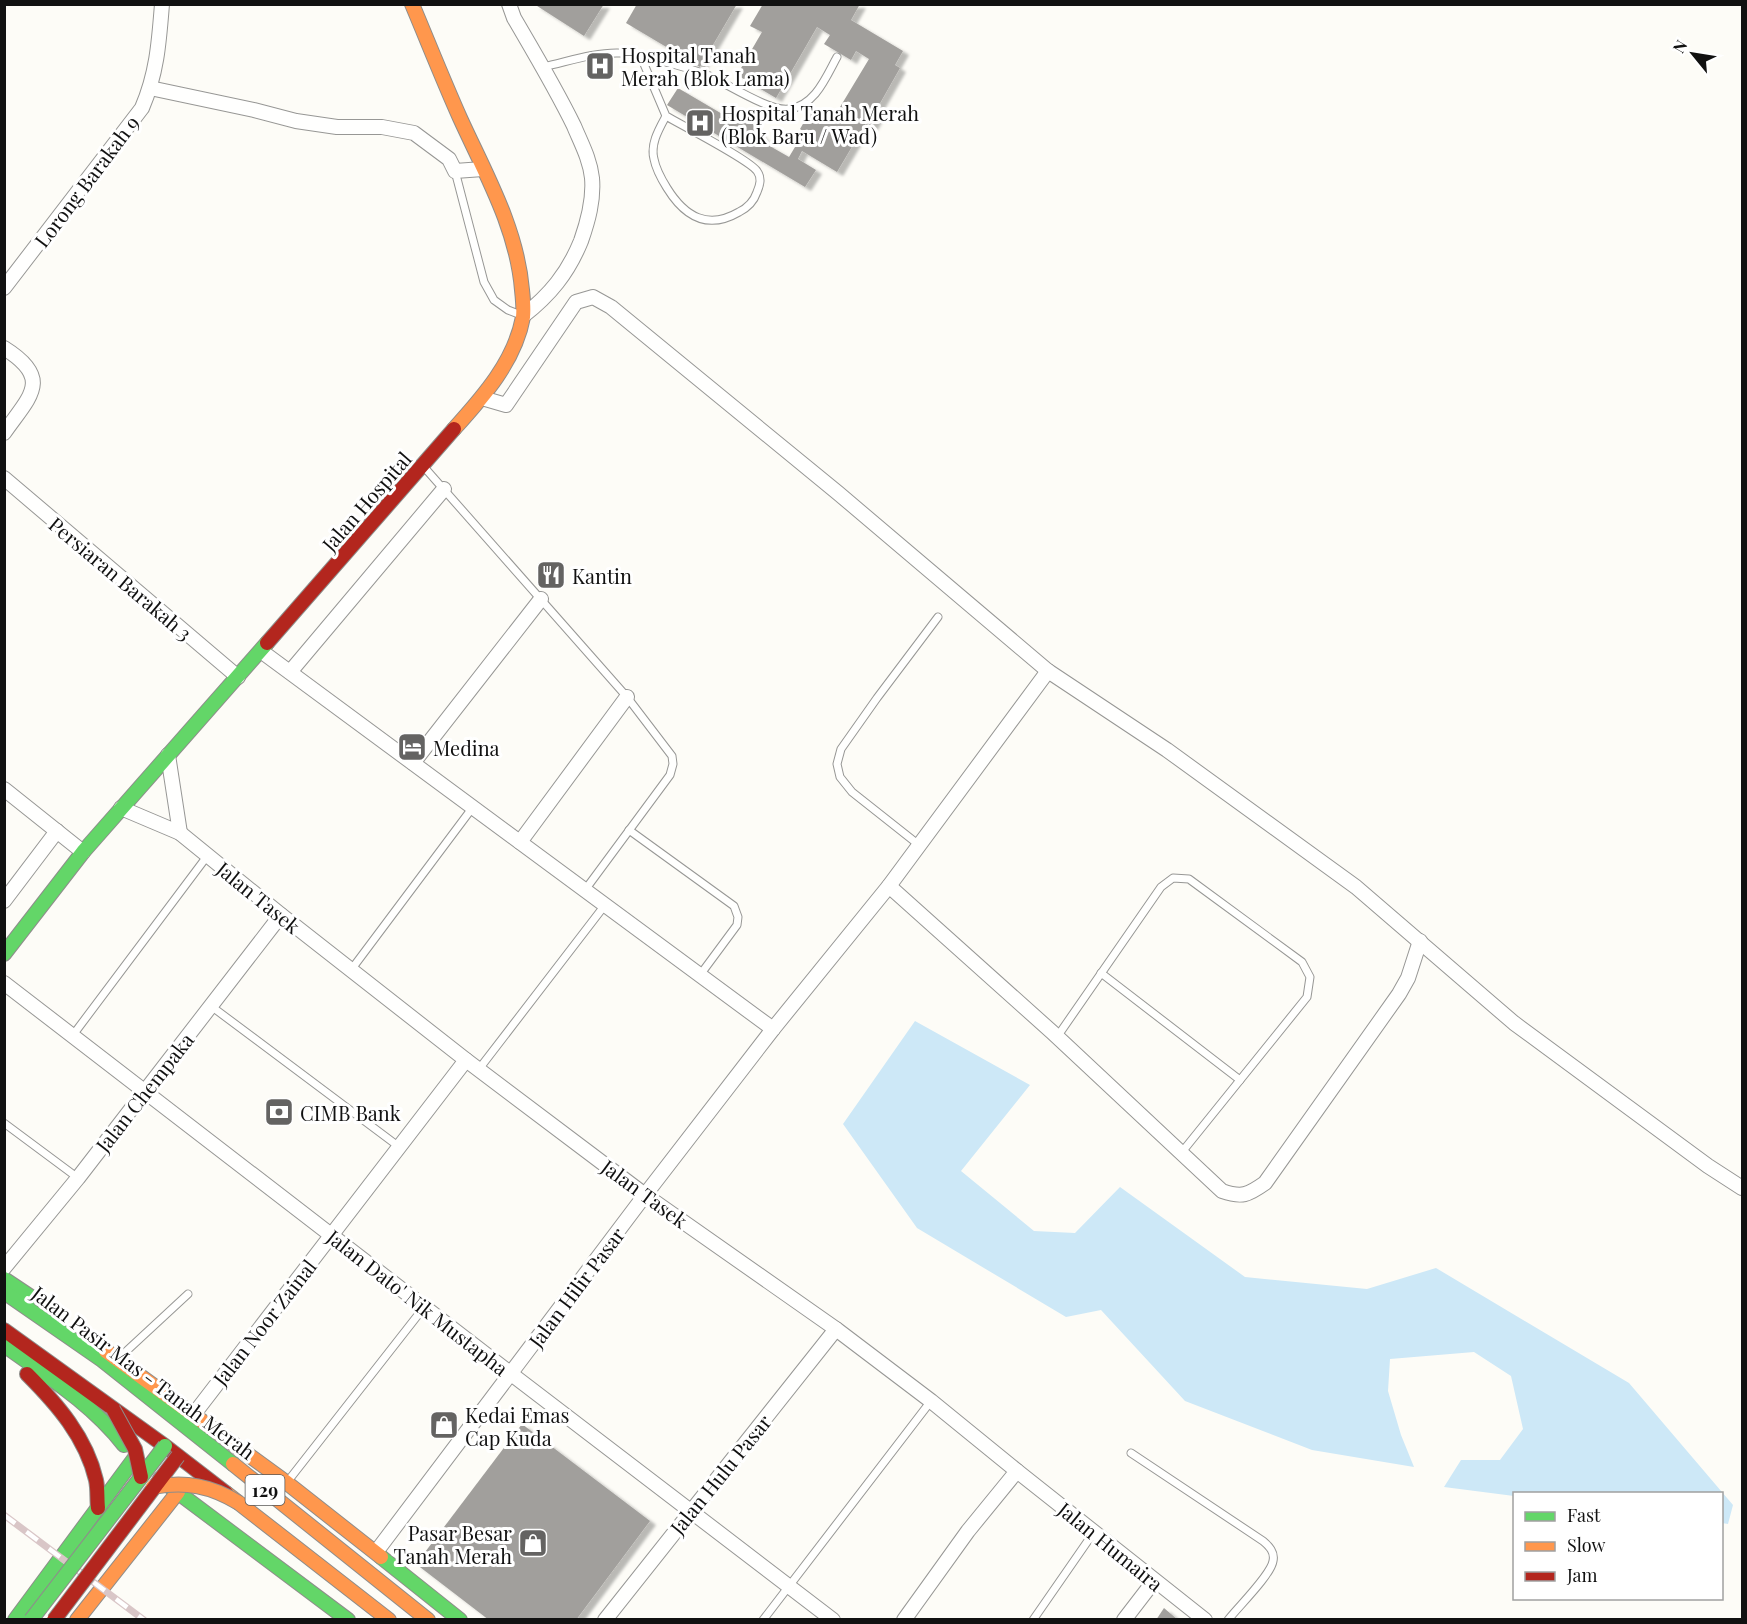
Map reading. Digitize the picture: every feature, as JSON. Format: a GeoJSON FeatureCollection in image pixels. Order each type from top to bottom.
{"type":"FeatureCollection","features":[{"type":"Feature","properties":{"kind":"main road","name":"Jalan Hospital"},"geometry":{"type":"LineString","coordinates":[[4,954],[83,852],[482,398],[502,368],[516,338],[523,316],[522,280],[513,239],[499,198],[483,169],[412,4]]}},
{"type":"Feature","properties":{"kind":"main road"},"geometry":{"type":"LineString","coordinates":[[4,1279],[287,1483],[460,1620]]}},
{"type":"Feature","properties":{"kind":"main road","name":"Jalan Pasir Mas - Tanah Merah"},"geometry":{"type":"LineString","coordinates":[[4,1292],[102,1360],[428,1620]]}},
{"type":"Feature","properties":{"kind":"main road"},"geometry":{"type":"LineString","coordinates":[[4,1306],[59,1347]]}},
{"type":"Feature","properties":{"kind":"main road"},"geometry":{"type":"LineString","coordinates":[[4,1330],[113,1409],[173,1449],[389,1620]]}},
{"type":"Feature","properties":{"kind":"main road"},"geometry":{"type":"LineString","coordinates":[[4,1345],[96,1413],[114,1430],[134,1459],[348,1620]]}},
{"type":"Feature","properties":{"kind":"main road"},"geometry":{"type":"LineString","coordinates":[[4,1356],[45,1391],[67,1418],[89,1460],[96,1480],[98,1508]]}},
{"type":"Feature","properties":{"kind":"main road"},"geometry":{"type":"LineString","coordinates":[[113,1409],[135,1449],[141,1477]]}},
{"type":"Feature","properties":{"kind":"main road"},"geometry":{"type":"LineString","coordinates":[[54,1620],[153,1487],[173,1449],[169,1431]]}},
{"type":"Feature","properties":{"kind":"main road"},"geometry":{"type":"LineString","coordinates":[[31,1620],[141,1477],[173,1449],[187,1446],[422,1620]]}},
{"type":"Feature","properties":{"kind":"main road"},"geometry":{"type":"LineString","coordinates":[[15,1620],[134,1459]]}},
{"type":"Feature","properties":{"kind":"main road"},"geometry":{"type":"LineString","coordinates":[[153,1487],[171,1483],[207,1486],[239,1503]]}},
{"type":"Feature","properties":{"kind":"main road"},"geometry":{"type":"LineString","coordinates":[[77,1620],[178,1492]]}},
{"type":"Feature","properties":{"kind":"street","name":"Lorong Barakah 9"},"geometry":{"type":"LineString","coordinates":[[4,288],[142,108],[157,61],[162,4]]}},
{"type":"Feature","properties":{"kind":"street"},"geometry":{"type":"LineString","coordinates":[[509,4],[514,18],[560,98],[586,153],[592,178],[591,204],[585,230],[575,256],[544,300],[523,316]]}},
{"type":"Feature","properties":{"kind":"street"},"geometry":{"type":"LineString","coordinates":[[150,88],[296,121],[337,126],[382,127],[414,133],[448,159],[454,171],[483,169]]}},
{"type":"Feature","properties":{"kind":"street"},"geometry":{"type":"LineString","coordinates":[[482,398],[506,405],[576,302],[593,297],[611,308],[838,493],[1048,671],[1176,757],[1356,887],[1514,1023],[1708,1166],[1743,1188]]}},
{"type":"Feature","properties":{"kind":"street"},"geometry":{"type":"LineString","coordinates":[[4,348],[27,366],[34,379],[31,394],[4,433]]}},
{"type":"Feature","properties":{"kind":"street","name":"Persiaran Barakah 3"},"geometry":{"type":"LineString","coordinates":[[4,478],[238,677]]}},
{"type":"Feature","properties":{"kind":"street"},"geometry":{"type":"LineString","coordinates":[[290,672],[444,489]]}},
{"type":"Feature","properties":{"kind":"street"},"geometry":{"type":"LineString","coordinates":[[413,763],[541,599]]}},
{"type":"Feature","properties":{"kind":"street"},"geometry":{"type":"LineString","coordinates":[[261,651],[773,1029]]}},
{"type":"Feature","properties":{"kind":"street","name":"Jalan Hilir Pasar"},"geometry":{"type":"LineString","coordinates":[[376,1552],[645,1194],[773,1029],[889,886],[1048,671]]}},
{"type":"Feature","properties":{"kind":"street"},"geometry":{"type":"LineString","coordinates":[[520,842],[627,697]]}},
{"type":"Feature","properties":{"kind":"street"},"geometry":{"type":"LineString","coordinates":[[168,755],[180,833]]}},
{"type":"Feature","properties":{"kind":"street"},"geometry":{"type":"LineString","coordinates":[[4,789],[83,852]]}},
{"type":"Feature","properties":{"kind":"street","name":"Jalan Tasek"},"geometry":{"type":"LineString","coordinates":[[121,808],[180,833],[466,1060],[645,1194],[836,1329],[931,1401],[1017,1471]]}},
{"type":"Feature","properties":{"kind":"street"},"geometry":{"type":"LineString","coordinates":[[4,901],[57,831]]}},
{"type":"Feature","properties":{"kind":"street"},"geometry":{"type":"LineString","coordinates":[[889,886],[1057,1037],[1222,1191],[1235,1196],[1250,1193],[1265,1183],[1399,993],[1408,978],[1420,941]]}},
{"type":"Feature","properties":{"kind":"street","name":"Jalan Chempaka"},"geometry":{"type":"LineString","coordinates":[[4,1268],[78,1178],[281,915]]}},
{"type":"Feature","properties":{"kind":"street","name":"Jalan Dato' Nik Mustapha"},"geometry":{"type":"LineString","coordinates":[[4,982],[833,1620]]}},
{"type":"Feature","properties":{"kind":"street","name":"Jalan Noor Zainal"},"geometry":{"type":"LineString","coordinates":[[194,1414],[466,1060]]}},
{"type":"Feature","properties":{"kind":"street","name":"Jalan Hulu Pasar"},"geometry":{"type":"LineString","coordinates":[[605,1620],[836,1329]]}},
{"type":"Feature","properties":{"kind":"street"},"geometry":{"type":"LineString","coordinates":[[904,1620],[968,1531],[1017,1471]]}},
{"type":"Feature","properties":{"kind":"street","name":"Jalan Humaira"},"geometry":{"type":"LineString","coordinates":[[1017,1471],[1205,1620]]}},
{"type":"Feature","properties":{"kind":"street"},"geometry":{"type":"LineString","coordinates":[[1124,1620],[1154,1581]]}},
{"type":"Feature","properties":{"kind":"lane"},"geometry":{"type":"LineString","coordinates":[[543,67],[619,53],[704,74],[776,108],[790,109],[802,104],[817,93],[837,57]]}},
{"type":"Feature","properties":{"kind":"lane"},"geometry":{"type":"LineString","coordinates":[[641,57],[666,116],[756,170],[761,181],[756,196],[746,208],[726,220],[703,220],[687,213],[676,202],[660,177],[653,159],[654,144],[666,116]]}},
{"type":"Feature","properties":{"kind":"lane"},"geometry":{"type":"LineString","coordinates":[[454,171],[484,282],[494,300],[508,310],[523,316]]}},
{"type":"Feature","properties":{"kind":"lane"},"geometry":{"type":"LineString","coordinates":[[423,465],[627,697],[672,756],[673,764],[670,775],[585,890]]}},
{"type":"Feature","properties":{"kind":"lane"},"geometry":{"type":"LineString","coordinates":[[919,845],[852,792],[840,777],[837,764],[841,749],[938,617]]}},
{"type":"Feature","properties":{"kind":"lane"},"geometry":{"type":"LineString","coordinates":[[351,970],[473,807]]}},
{"type":"Feature","properties":{"kind":"lane"},"geometry":{"type":"LineString","coordinates":[[629,830],[734,906],[738,917],[737,926],[700,975]]}},
{"type":"Feature","properties":{"kind":"lane"},"geometry":{"type":"LineString","coordinates":[[73,1035],[208,855]]}},
{"type":"Feature","properties":{"kind":"lane"},"geometry":{"type":"LineString","coordinates":[[1057,1037],[1161,886],[1173,878],[1189,879],[1302,962],[1310,977],[1307,997],[1182,1152]]}},
{"type":"Feature","properties":{"kind":"lane"},"geometry":{"type":"LineString","coordinates":[[479,1069],[605,905]]}},
{"type":"Feature","properties":{"kind":"lane"},"geometry":{"type":"LineString","coordinates":[[1101,973],[1240,1080]]}},
{"type":"Feature","properties":{"kind":"lane"},"geometry":{"type":"LineString","coordinates":[[211,1006],[398,1146]]}},
{"type":"Feature","properties":{"kind":"lane"},"geometry":{"type":"LineString","coordinates":[[4,1123],[78,1178]]}},
{"type":"Feature","properties":{"kind":"lane"},"geometry":{"type":"LineString","coordinates":[[118,1359],[188,1294]]}},
{"type":"Feature","properties":{"kind":"lane"},"geometry":{"type":"LineString","coordinates":[[287,1483],[425,1306]]}},
{"type":"Feature","properties":{"kind":"lane"},"geometry":{"type":"LineString","coordinates":[[763,1620],[931,1401]]}},
{"type":"Feature","properties":{"kind":"lane"},"geometry":{"type":"LineString","coordinates":[[1131,1452],[1272,1549],[1274,1560],[1270,1570],[1228,1620]]}},
{"type":"Feature","properties":{"kind":"lane"},"geometry":{"type":"LineString","coordinates":[[1033,1620],[1094,1532]]}},
{"type":"Feature","properties":{"kind":"water"},"geometry":{"type":"Polygon","coordinates":[[[915,1021],[1030,1085],[961,1171],[1034,1231],[1075,1233],[1120,1187],[1245,1277],[1367,1289],[1436,1268],[1629,1383],[1722,1492],[1513,1492],[1513,1496],[1444,1487],[1461,1460],[1500,1460],[1523,1429],[1511,1376],[1474,1352],[1390,1359],[1388,1391],[1401,1435],[1414,1467],[1312,1450],[1185,1401],[1101,1310],[1066,1317],[917,1228],[843,1124],[915,1021]]]}},
{"type":"Feature","properties":{"kind":"water"},"geometry":{"type":"Polygon","coordinates":[[[1723,1493],[1733,1505],[1728,1524],[1723,1523],[1723,1493]]]}},
{"type":"Feature","properties":{"kind":"building"},"geometry":{"type":"Polygon","coordinates":[[[534,4],[604,4],[584,36],[534,4]]]}},
{"type":"Feature","properties":{"kind":"building"},"geometry":{"type":"Polygon","coordinates":[[[637,4],[737,4],[700,67],[626,23],[637,4]]]}},
{"type":"Feature","properties":{"kind":"building"},"geometry":{"type":"Polygon","coordinates":[[[763,4],[860,4],[851,20],[903,51],[895,65],[900,68],[879,105],[882,107],[872,126],[866,123],[837,172],[802,151],[798,159],[816,170],[805,187],[667,105],[678,88],[729,118],[732,112],[753,124],[768,145],[789,157],[804,132],[800,129],[811,110],[831,122],[869,59],[856,51],[851,60],[824,44],[830,35],[817,27],[776,98],[737,75],[762,32],[750,26],[763,4]]]}},
{"type":"Feature","properties":{"kind":"building","name":"Pasar Besar Tanah Merah"},"geometry":{"type":"Polygon","coordinates":[[[522,1424],[650,1521],[576,1620],[489,1620],[416,1564],[522,1424]]]}},
{"type":"Feature","properties":{"kind":"building"},"geometry":{"type":"Polygon","coordinates":[[[1164,1608],[1178,1620],[1156,1620],[1164,1608]]]}},
{"type":"Feature","properties":{"kind":"railway"},"geometry":{"type":"LineString","coordinates":[[4,1515],[144,1620]]}},
{"type":"Feature","properties":{"kind":"traffic: fast"},"geometry":{"type":"LineString","coordinates":[[4,954],[83,852],[267,643]]}},
{"type":"Feature","properties":{"kind":"traffic: fast"},"geometry":{"type":"LineString","coordinates":[[4,1279],[31,1297]]}},
{"type":"Feature","properties":{"kind":"traffic: fast"},"geometry":{"type":"LineString","coordinates":[[4,1292],[102,1360],[233,1464]]}},
{"type":"Feature","properties":{"kind":"traffic: fast"},"geometry":{"type":"LineString","coordinates":[[4,1345],[83,1403],[124,1445]]}},
{"type":"Feature","properties":{"kind":"traffic: fast"},"geometry":{"type":"LineString","coordinates":[[31,1620],[165,1446]]}},
{"type":"Feature","properties":{"kind":"traffic: fast"},"geometry":{"type":"LineString","coordinates":[[15,1620],[134,1459]]}},
{"type":"Feature","properties":{"kind":"traffic: fast"},"geometry":{"type":"LineString","coordinates":[[160,1479],[348,1620]]}},
{"type":"Feature","properties":{"kind":"traffic: fast"},"geometry":{"type":"LineString","coordinates":[[381,1557],[460,1620]]}},
{"type":"Feature","properties":{"kind":"traffic: slow"},"geometry":{"type":"LineString","coordinates":[[412,4],[454,104],[499,201],[514,245],[523,297],[523,317],[513,349],[496,378],[454,429]]}},
{"type":"Feature","properties":{"kind":"traffic: slow"},"geometry":{"type":"LineString","coordinates":[[106,1351],[287,1483],[381,1557]]}},
{"type":"Feature","properties":{"kind":"traffic: slow"},"geometry":{"type":"LineString","coordinates":[[233,1464],[428,1620]]}},
{"type":"Feature","properties":{"kind":"traffic: slow"},"geometry":{"type":"LineString","coordinates":[[153,1487],[198,1486],[218,1492],[239,1503]]}},
{"type":"Feature","properties":{"kind":"traffic: slow"},"geometry":{"type":"LineString","coordinates":[[77,1620],[178,1492]]}},
{"type":"Feature","properties":{"kind":"traffic: slow"},"geometry":{"type":"LineString","coordinates":[[226,1493],[389,1620]]}},
{"type":"Feature","properties":{"kind":"traffic: jam"},"geometry":{"type":"LineString","coordinates":[[267,643],[454,429]]}},
{"type":"Feature","properties":{"kind":"traffic: jam"},"geometry":{"type":"LineString","coordinates":[[4,1330],[226,1493]]}},
{"type":"Feature","properties":{"kind":"traffic: jam"},"geometry":{"type":"LineString","coordinates":[[27,1374],[49,1397],[78,1435],[96,1480],[98,1508]]}},
{"type":"Feature","properties":{"kind":"traffic: jam"},"geometry":{"type":"LineString","coordinates":[[113,1409],[135,1449],[141,1477]]}},
{"type":"Feature","properties":{"kind":"traffic: jam"},"geometry":{"type":"LineString","coordinates":[[54,1620],[178,1456]]}},
{"type":"Feature","properties":{"kind":"place","name":"Hospital Tanah Merah (Blok Lama)"},"geometry":{"type":"Point","coordinates":[600,66]}},
{"type":"Feature","properties":{"kind":"place","name":"Hospital Tanah Merah (Blok Baru / Wad)"},"geometry":{"type":"Point","coordinates":[700,123]}},
{"type":"Feature","properties":{"kind":"place","name":"Kantin"},"geometry":{"type":"Point","coordinates":[551,575]}},
{"type":"Feature","properties":{"kind":"place","name":"Medina"},"geometry":{"type":"Point","coordinates":[412,747]}},
{"type":"Feature","properties":{"kind":"place","name":"CIMB Bank"},"geometry":{"type":"Point","coordinates":[279,1112]}},
{"type":"Feature","properties":{"kind":"place","name":"Kedai Emas Cap Kuda"},"geometry":{"type":"Point","coordinates":[444,1425]}},
{"type":"Feature","properties":{"kind":"place","name":"Pasar Besar Tanah Merah"},"geometry":{"type":"Point","coordinates":[533,1543]}}]}
